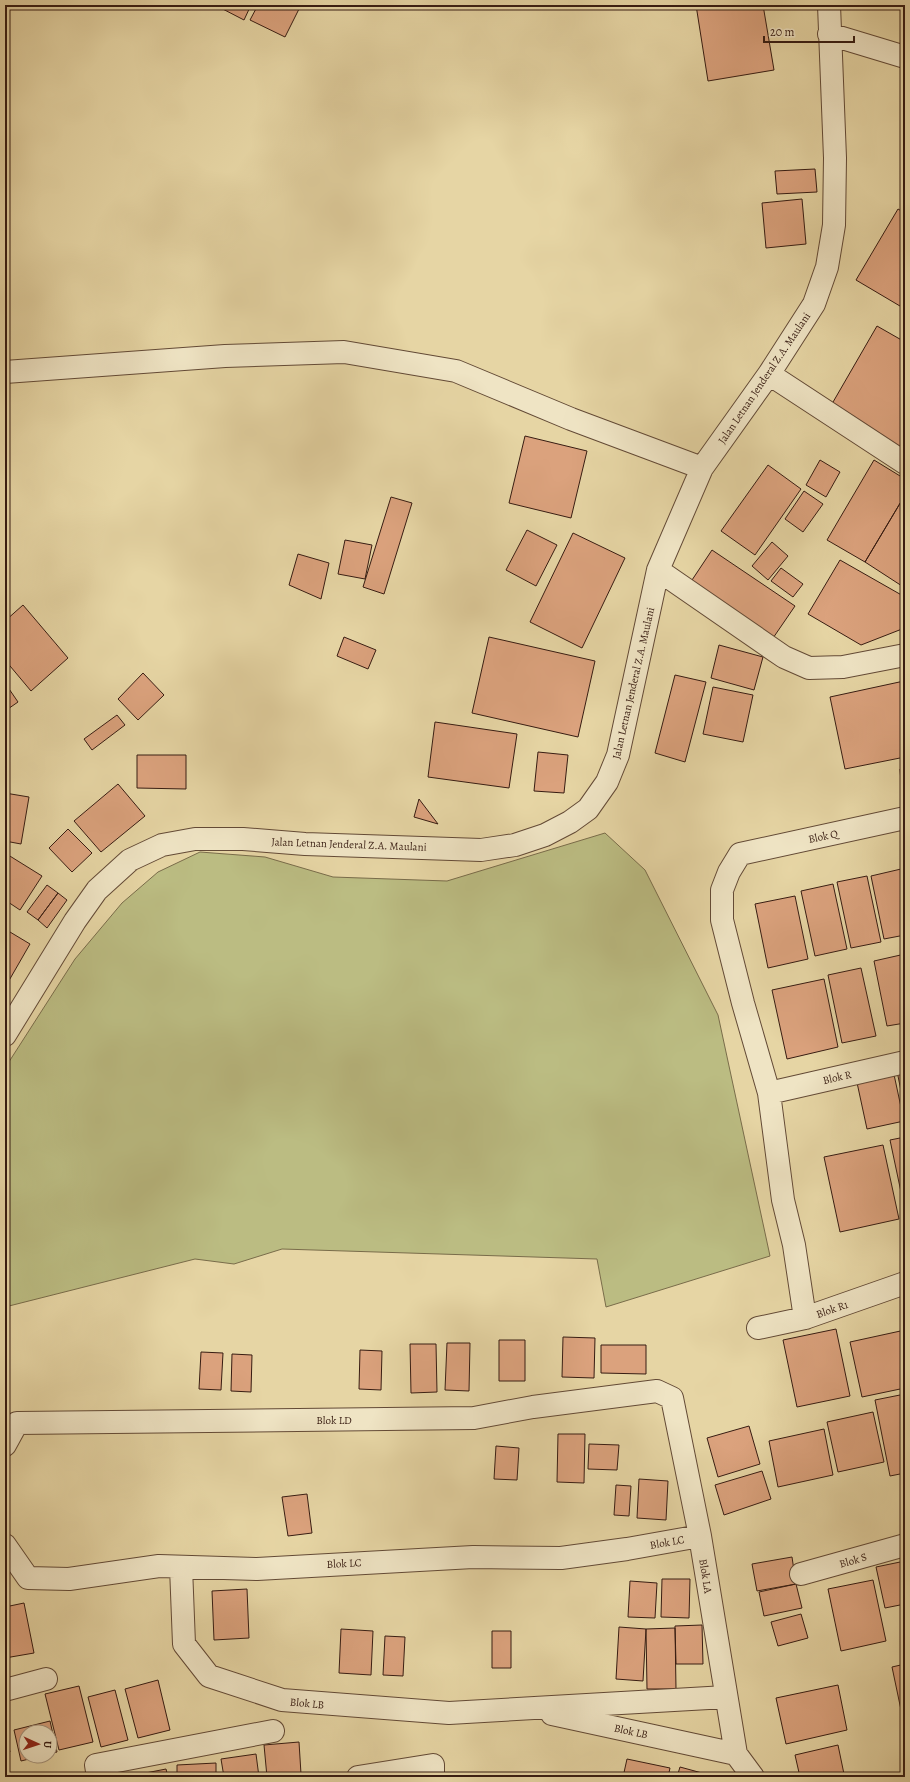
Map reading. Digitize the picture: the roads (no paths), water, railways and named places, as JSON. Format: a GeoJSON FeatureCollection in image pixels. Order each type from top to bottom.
{"type":"FeatureCollection","features":[{"type":"Feature","properties":{"kind":"street","name":"Jalan Letnan Jenderal Z.A. Maulani"},"geometry":{"type":"LineString","coordinates":[[5,1035],[75,921],[97,890],[130,860],[162,845],[195,839],[243,839],[305,844],[481,850],[515,845],[545,835],[570,822],[588,809],[607,782],[618,755],[658,570],[702,468],[769,374],[814,304],[827,267],[834,225],[835,158],[829,5]]}},
{"type":"Feature","properties":{"kind":"street"},"geometry":{"type":"LineString","coordinates":[[829,34],[905,57]]}},
{"type":"Feature","properties":{"kind":"street"},"geometry":{"type":"LineString","coordinates":[[5,372],[224,356],[344,352],[456,371],[571,420],[702,468]]}},
{"type":"Feature","properties":{"kind":"street"},"geometry":{"type":"LineString","coordinates":[[769,374],[905,463]]}},
{"type":"Feature","properties":{"kind":"street"},"geometry":{"type":"LineString","coordinates":[[658,570],[784,657],[809,668],[843,667],[905,655]]}},
{"type":"Feature","properties":{"kind":"street","name":"Blok Q"},"geometry":{"type":"LineString","coordinates":[[769,1093],[743,1003],[722,920],[722,890],[728,872],[740,854],[905,818]]}},
{"type":"Feature","properties":{"kind":"street","name":"Blok R"},"geometry":{"type":"LineString","coordinates":[[769,1093],[905,1062]]}},
{"type":"Feature","properties":{"kind":"street"},"geometry":{"type":"LineString","coordinates":[[769,1093],[783,1200],[794,1246],[805,1318]]}},
{"type":"Feature","properties":{"kind":"street","name":"Blok R1"},"geometry":{"type":"LineString","coordinates":[[758,1328],[805,1318],[905,1283]]}},
{"type":"Feature","properties":{"kind":"street","name":"Blok LD"},"geometry":{"type":"LineString","coordinates":[[5,1445],[17,1423],[474,1418],[540,1406],[657,1391],[672,1398]]}},
{"type":"Feature","properties":{"kind":"street","name":"Blok LA"},"geometry":{"type":"LineString","coordinates":[[672,1398],[700,1536],[736,1754]]}},
{"type":"Feature","properties":{"kind":"street","name":"Blok LC"},"geometry":{"type":"LineString","coordinates":[[5,1545],[28,1578],[69,1579],[159,1566],[257,1569],[473,1557],[561,1558],[627,1549],[700,1536]]}},
{"type":"Feature","properties":{"kind":"street","name":"Blok S"},"geometry":{"type":"LineString","coordinates":[[802,1574],[905,1545]]}},
{"type":"Feature","properties":{"kind":"street","name":"Blok LB"},"geometry":{"type":"LineString","coordinates":[[180,1567],[184,1644],[209,1676],[282,1700],[449,1713],[726,1697]]}},
{"type":"Feature","properties":{"kind":"street"},"geometry":{"type":"LineString","coordinates":[[5,1690],[46,1679]]}},
{"type":"Feature","properties":{"kind":"street","name":"Blok LB"},"geometry":{"type":"LineString","coordinates":[[526,1709],[736,1754]]}},
{"type":"Feature","properties":{"kind":"street"},"geometry":{"type":"LineString","coordinates":[[98,1777],[96,1766],[273,1730]]}},
{"type":"Feature","properties":{"kind":"street"},"geometry":{"type":"LineString","coordinates":[[736,1754],[753,1777]]}},
{"type":"Feature","properties":{"kind":"street"},"geometry":{"type":"LineString","coordinates":[[358,1777],[433,1771]]}}]}
